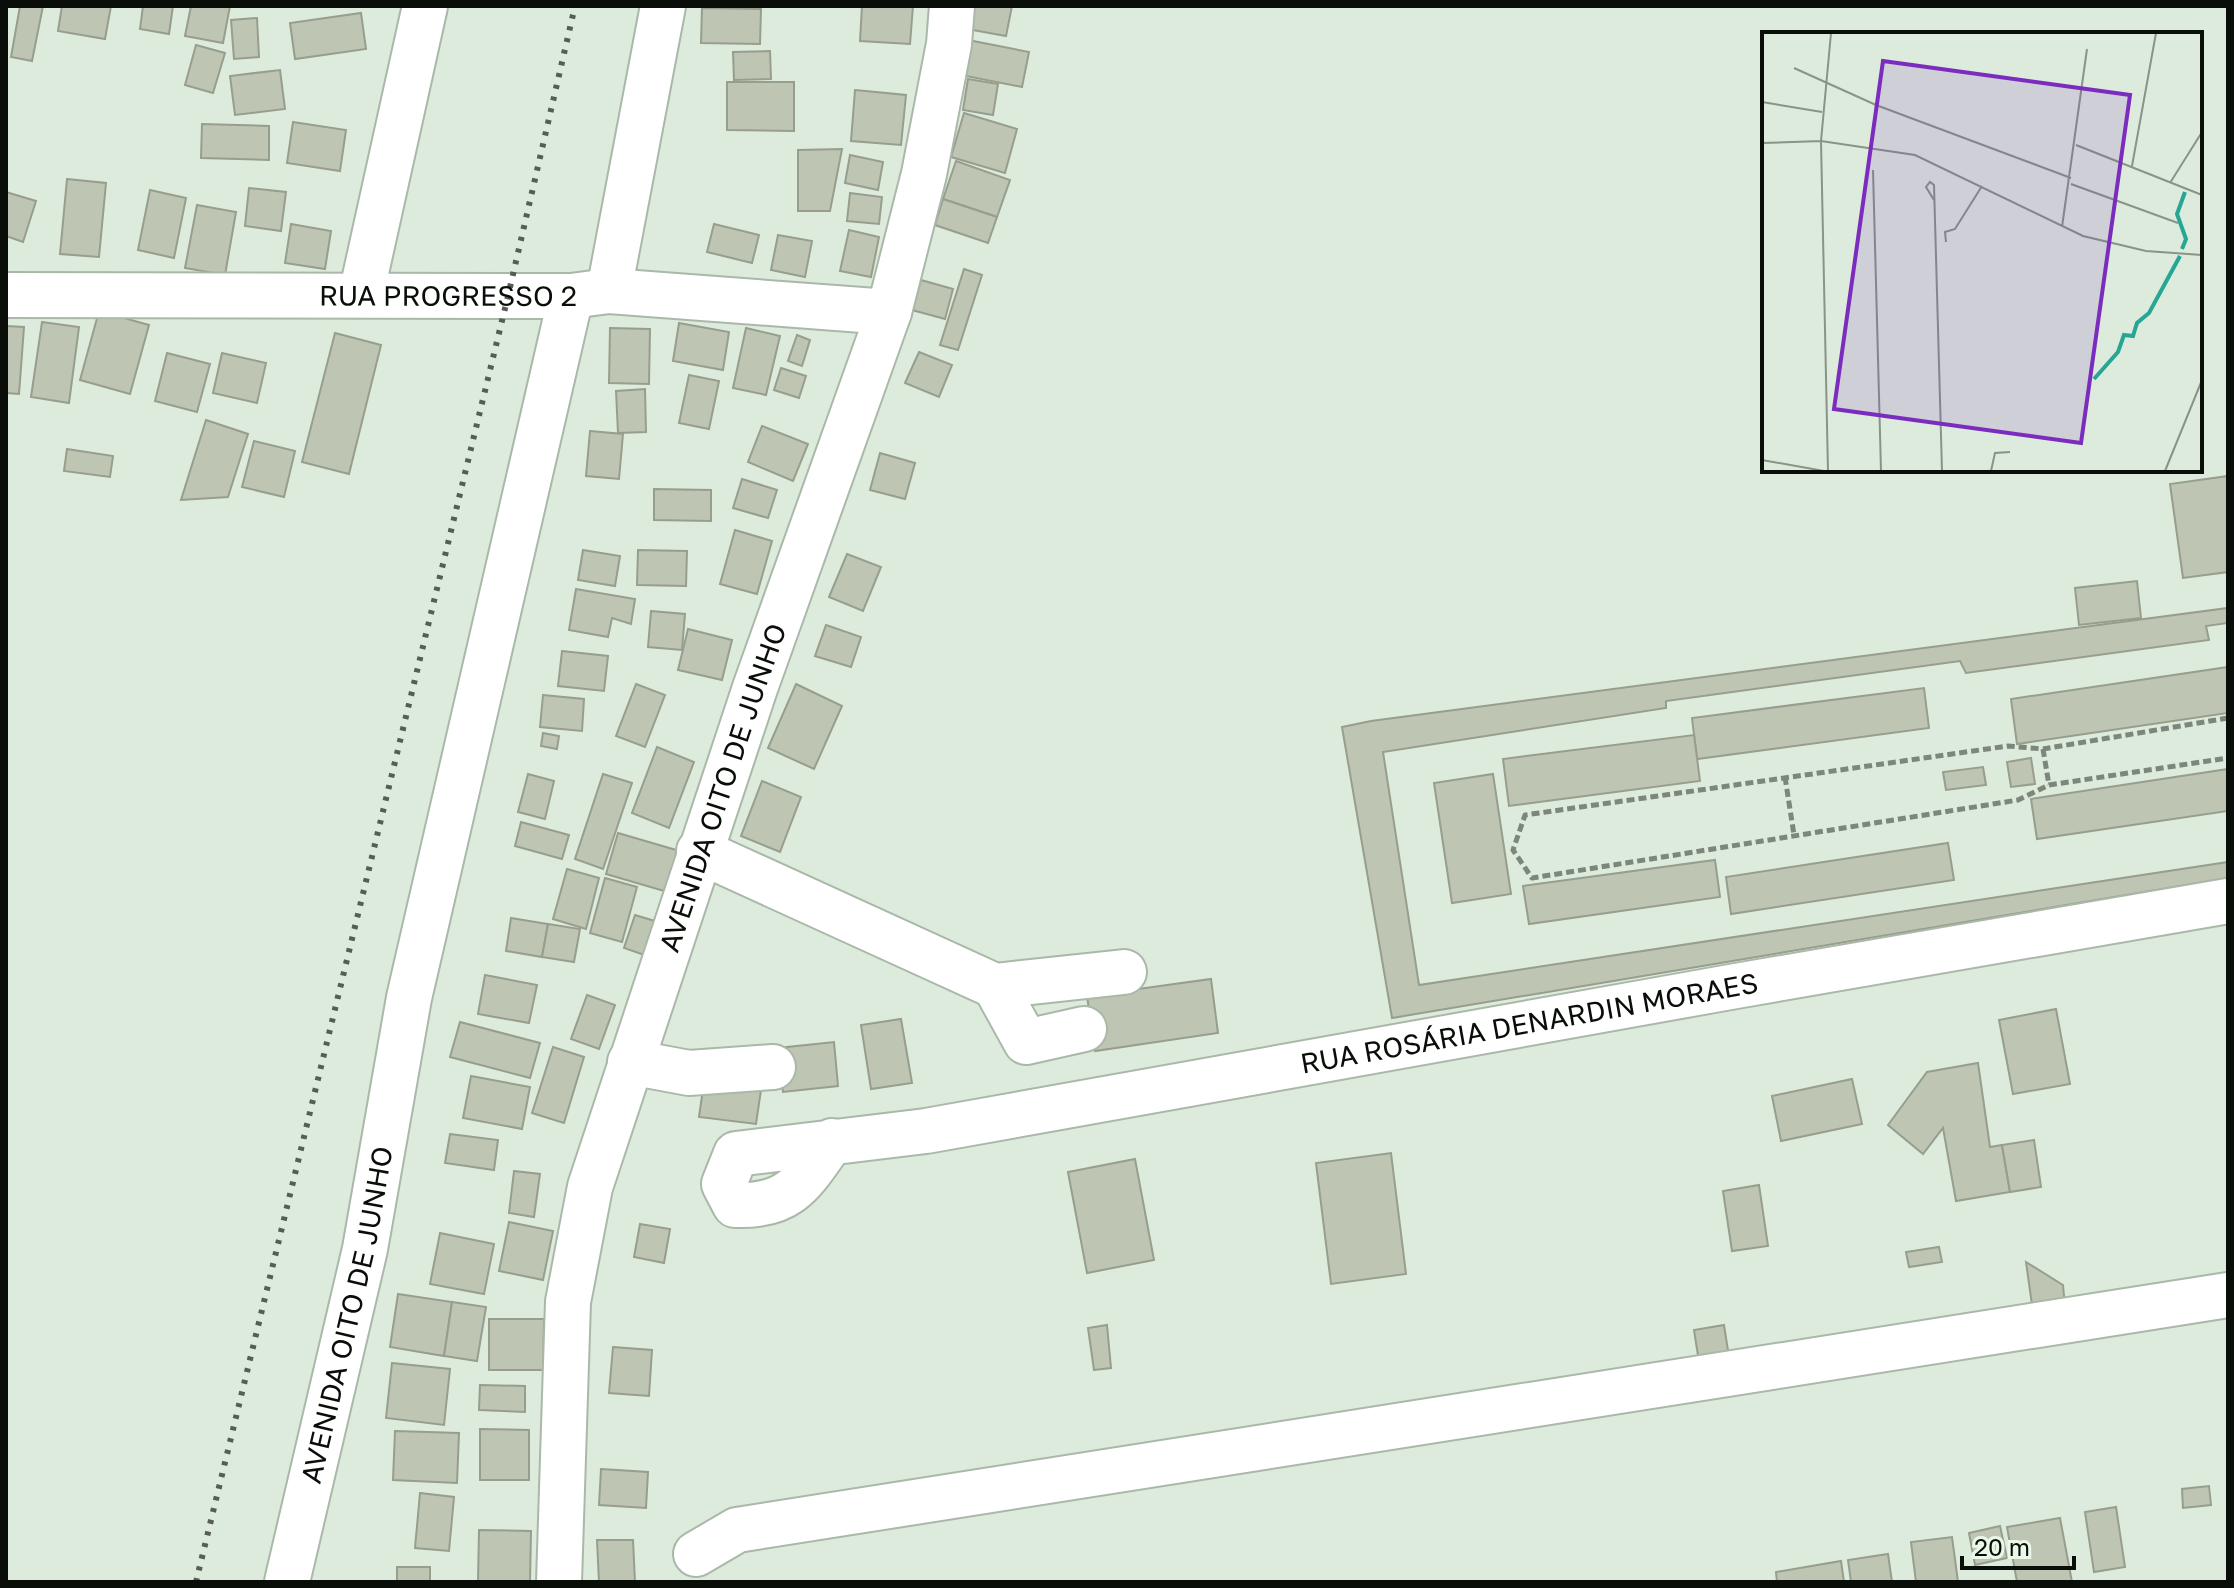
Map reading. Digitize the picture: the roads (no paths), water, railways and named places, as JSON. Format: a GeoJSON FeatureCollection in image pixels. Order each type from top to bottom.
{"type":"FeatureCollection","features":[{"type":"Feature","properties":{"kind":"street"},"geometry":{"type":"LineString","coordinates":[[361,295],[425,6]]}},
{"type":"Feature","properties":{"kind":"street","name":"AVENIDA OITO DE JUNHO"},"geometry":{"type":"LineString","coordinates":[[287,1582],[365,1249],[409,998],[663,6]]}},
{"type":"Feature","properties":{"kind":"street","name":"AVENIDA OITO DE JUNHO"},"geometry":{"type":"LineString","coordinates":[[559,1582],[568,1302],[590,1187],[699,851],[889,312],[924,174],[949,44],[952,6]]}},
{"type":"Feature","properties":{"kind":"street","name":"RUA PROGRESSO 2"},"geometry":{"type":"LineString","coordinates":[[6,295],[590,294],[889,312]]}},
{"type":"Feature","properties":{"kind":"street"},"geometry":{"type":"LineString","coordinates":[[699,851],[995,986],[1124,972]]}},
{"type":"Feature","properties":{"kind":"street","name":"RUA ROSÁRIA DENARDIN MORAES"},"geometry":{"type":"LineString","coordinates":[[832,1141],[926,1131],[2228,901]]}},
{"type":"Feature","properties":{"kind":"street"},"geometry":{"type":"LineString","coordinates":[[995,986],[1026,1042],[1084,1029]]}},
{"type":"Feature","properties":{"kind":"street"},"geometry":{"type":"LineString","coordinates":[[630,1062],[689,1073],[773,1067]]}},
{"type":"Feature","properties":{"kind":"street"},"geometry":{"type":"LineString","coordinates":[[696,1554],[737,1530],[2228,1295]]}},
{"type":"Feature","properties":{"kind":"railway"},"geometry":{"type":"LineString","coordinates":[[196,1582],[508,296],[575,6]]}}]}
